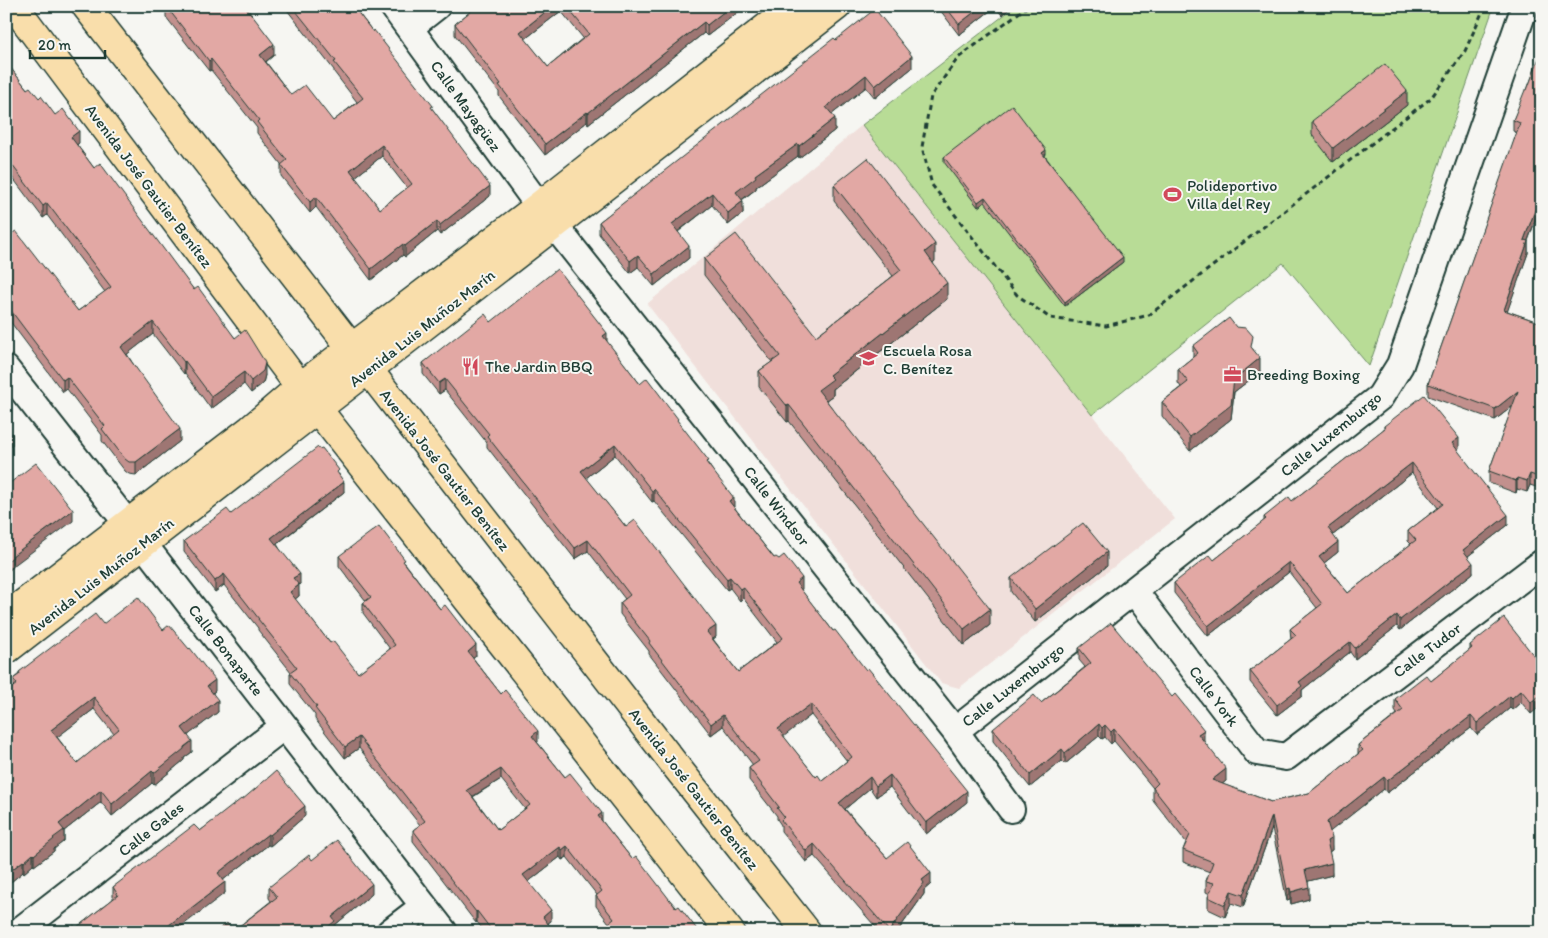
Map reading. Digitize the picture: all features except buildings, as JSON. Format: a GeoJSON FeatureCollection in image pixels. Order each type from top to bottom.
{"type":"FeatureCollection","features":[{"type":"Feature","properties":{"kind":"main road","name":"Avenida José Gautier Benítez"},"geometry":{"type":"LineString","coordinates":[[14,6],[300,387],[730,932]]}},
{"type":"Feature","properties":{"kind":"main road","name":"Avenida José Gautier Benítez"},"geometry":{"type":"LineString","coordinates":[[86,6],[806,931]]}},
{"type":"Feature","properties":{"kind":"main road","name":"Avenida Luis Muñoz Marín"},"geometry":{"type":"LineString","coordinates":[[547,216],[794,6]]}},
{"type":"Feature","properties":{"kind":"main road","name":"Avenida Luis Muñoz Marín"},"geometry":{"type":"LineString","coordinates":[[6,650],[300,387],[359,359],[547,216],[837,6]]}},
{"type":"Feature","properties":{"kind":"main road","name":"Avenida Luis Muñoz Marín"},"geometry":{"type":"LineString","coordinates":[[6,617],[135,533],[317,408],[359,359]]}},
{"type":"Feature","properties":{"kind":"street","name":"Calle Mayagüez"},"geometry":{"type":"LineString","coordinates":[[393,6],[547,216]]}},
{"type":"Feature","properties":{"kind":"street"},"geometry":{"type":"LineString","coordinates":[[409,28],[437,6]]}},
{"type":"Feature","properties":{"kind":"street","name":"Calle Luxemburgo"},"geometry":{"type":"LineString","coordinates":[[955,730],[1380,397],[1400,365],[1525,6]]}},
{"type":"Feature","properties":{"kind":"street","name":"Calle Windsor"},"geometry":{"type":"LineString","coordinates":[[547,216],[955,730],[1011,809]]}},
{"type":"Feature","properties":{"kind":"street","name":"Calle Bonaparte"},"geometry":{"type":"LineString","coordinates":[[6,369],[444,932]]}},
{"type":"Feature","properties":{"kind":"street","name":"Calle Tudor"},"geometry":{"type":"LineString","coordinates":[[1312,738],[1542,563]]}},
{"type":"Feature","properties":{"kind":"street","name":"Calle York"},"geometry":{"type":"LineString","coordinates":[[1134,591],[1257,752],[1286,757],[1312,738]]}},
{"type":"Feature","properties":{"kind":"street","name":"Calle Gales"},"geometry":{"type":"LineString","coordinates":[[18,932],[284,726]]}},
{"type":"Feature","properties":{"kind":"street"},"geometry":{"type":"LineString","coordinates":[[390,932],[424,906]]}},
{"type":"Feature","properties":{"kind":"path"},"geometry":{"type":"LineString","coordinates":[[1028,6],[958,58],[931,96],[922,147],[932,184],[1017,295],[1050,318],[1106,326],[1149,314],[1431,98],[1465,51],[1485,6]]}},
{"type":"Feature","properties":{"kind":"shaded area","name":"Escuela Rosa C. Benítez"},"geometry":{"type":"Polygon","coordinates":[[[862,125],[1175,519],[959,688],[941,683],[647,304],[862,125]]]}},
{"type":"Feature","properties":{"kind":"green space","name":"Polideportivo Villa del Rey"},"geometry":{"type":"Polygon","coordinates":[[[1016,6],[1494,6],[1369,366],[1283,263],[1092,415],[862,125],[1016,6]]]}},
{"type":"Feature","properties":{"kind":"place","name":"Polideportivo Villa del Rey"},"geometry":{"type":"Point","coordinates":[1173,194]}},
{"type":"Feature","properties":{"kind":"place","name":"Escuela Rosa C. Benítez"},"geometry":{"type":"Point","coordinates":[869,359]}},
{"type":"Feature","properties":{"kind":"place","name":"The Jardin BBQ"},"geometry":{"type":"Point","coordinates":[471,366]}},
{"type":"Feature","properties":{"kind":"place","name":"Breeding Boxing"},"geometry":{"type":"Point","coordinates":[1233,374]}}]}
